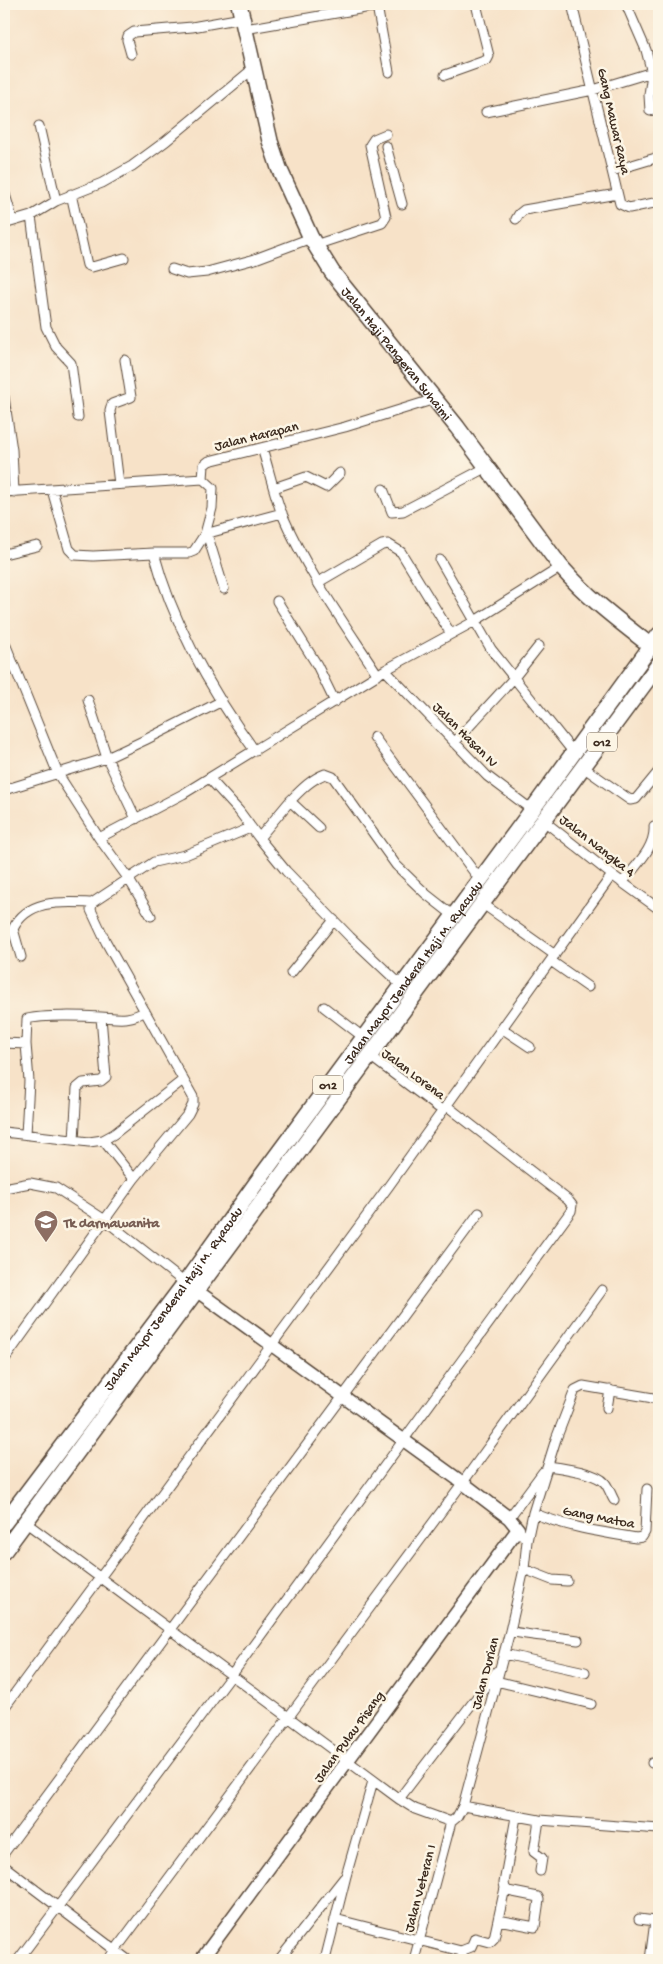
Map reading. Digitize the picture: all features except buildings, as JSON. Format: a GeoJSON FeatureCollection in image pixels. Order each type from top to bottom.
{"type":"FeatureCollection","features":[{"type":"Feature","properties":{"kind":"main road","name":"Jalan Haji Pangeran Suhaimi"},"geometry":{"type":"LineString","coordinates":[[242,17],[270,141],[278,168],[313,242],[332,272],[434,399],[561,567],[580,589],[601,607],[655,641]]}},
{"type":"Feature","properties":{"kind":"main road","name":"Jalan Mayor Jenderal Haji M. Ryacudu"},"geometry":{"type":"LineString","coordinates":[[191,1287],[363,1037],[655,641]]}},
{"type":"Feature","properties":{"kind":"main road","name":"Jalan Mayor Jenderal Haji M. Ryacudu"},"geometry":{"type":"LineString","coordinates":[[6,1514],[85,1414],[109,1396],[370,1056],[659,664]]}},
{"type":"Feature","properties":{"kind":"main road"},"geometry":{"type":"LineString","coordinates":[[439,936],[447,941],[456,932],[464,930]]}},
{"type":"Feature","properties":{"kind":"main road"},"geometry":{"type":"LineString","coordinates":[[418,964],[426,962],[436,949],[439,948],[447,952]]}},
{"type":"Feature","properties":{"kind":"main road","name":"Jalan Mayor Jenderal Haji M. Ryacudu"},"geometry":{"type":"LineString","coordinates":[[4,1551],[67,1463],[99,1423],[109,1396]]}},
{"type":"Feature","properties":{"kind":"main road"},"geometry":{"type":"LineString","coordinates":[[85,1414],[95,1416],[99,1423]]}},
{"type":"Feature","properties":{"kind":"street"},"geometry":{"type":"LineString","coordinates":[[130,54],[127,40],[128,36],[134,32],[192,26],[242,17],[388,4]]}},
{"type":"Feature","properties":{"kind":"street"},"geometry":{"type":"LineString","coordinates":[[444,75],[487,60],[489,56],[476,4]]}},
{"type":"Feature","properties":{"kind":"street","name":"Gang Mawar Raya"},"geometry":{"type":"LineString","coordinates":[[572,4],[620,204],[624,207],[659,202]]}},
{"type":"Feature","properties":{"kind":"street"},"geometry":{"type":"LineString","coordinates":[[626,4],[656,71],[649,95],[650,110]]}},
{"type":"Feature","properties":{"kind":"street"},"geometry":{"type":"LineString","coordinates":[[377,6],[389,72]]}},
{"type":"Feature","properties":{"kind":"street"},"geometry":{"type":"LineString","coordinates":[[4,191],[8,222],[30,216],[71,194],[102,183],[132,166],[166,141],[254,68]]}},
{"type":"Feature","properties":{"kind":"street"},"geometry":{"type":"LineString","coordinates":[[486,112],[594,90],[656,71]]}},
{"type":"Feature","properties":{"kind":"street"},"geometry":{"type":"LineString","coordinates":[[39,126],[56,201]]}},
{"type":"Feature","properties":{"kind":"street"},"geometry":{"type":"LineString","coordinates":[[172,269],[187,274],[207,272],[382,223],[386,217],[386,210],[370,145],[374,139],[386,134]]}},
{"type":"Feature","properties":{"kind":"street"},"geometry":{"type":"LineString","coordinates":[[386,146],[402,204]]}},
{"type":"Feature","properties":{"kind":"street"},"geometry":{"type":"LineString","coordinates":[[612,171],[659,157]]}},
{"type":"Feature","properties":{"kind":"street"},"geometry":{"type":"LineString","coordinates":[[378,181],[394,176]]}},
{"type":"Feature","properties":{"kind":"street"},"geometry":{"type":"LineString","coordinates":[[71,194],[87,265],[92,267],[124,258]]}},
{"type":"Feature","properties":{"kind":"street"},"geometry":{"type":"LineString","coordinates":[[516,219],[524,210],[617,194]]}},
{"type":"Feature","properties":{"kind":"street"},"geometry":{"type":"LineString","coordinates":[[30,216],[46,327],[56,347],[71,363],[78,417]]}},
{"type":"Feature","properties":{"kind":"street"},"geometry":{"type":"LineString","coordinates":[[119,484],[110,411],[112,404],[131,397],[125,360]]}},
{"type":"Feature","properties":{"kind":"street"},"geometry":{"type":"LineString","coordinates":[[4,397],[12,450],[14,492]]}},
{"type":"Feature","properties":{"kind":"street","name":"Jalan Harapan"},"geometry":{"type":"LineString","coordinates":[[203,479],[204,466],[209,461],[345,427],[434,399]]}},
{"type":"Feature","properties":{"kind":"street","name":"Jalan Hasan IV"},"geometry":{"type":"LineString","coordinates":[[262,448],[282,513],[317,583],[382,673],[487,776],[532,810]]}},
{"type":"Feature","properties":{"kind":"street"},"geometry":{"type":"LineString","coordinates":[[383,489],[389,509],[392,512],[403,511],[487,467]]}},
{"type":"Feature","properties":{"kind":"street"},"geometry":{"type":"LineString","coordinates":[[274,488],[306,477],[326,487],[340,473]]}},
{"type":"Feature","properties":{"kind":"street"},"geometry":{"type":"LineString","coordinates":[[4,492],[203,479],[209,482],[214,492],[205,534],[194,550],[189,553],[154,552],[93,556],[75,555],[70,549],[52,490]]}},
{"type":"Feature","properties":{"kind":"street"},"geometry":{"type":"LineString","coordinates":[[205,534],[282,513]]}},
{"type":"Feature","properties":{"kind":"street"},"geometry":{"type":"LineString","coordinates":[[205,534],[209,540],[224,589]]}},
{"type":"Feature","properties":{"kind":"street"},"geometry":{"type":"LineString","coordinates":[[317,583],[382,545],[388,544],[401,552],[451,634]]}},
{"type":"Feature","properties":{"kind":"street"},"geometry":{"type":"LineString","coordinates":[[4,554],[37,546]]}},
{"type":"Feature","properties":{"kind":"street"},"geometry":{"type":"LineString","coordinates":[[154,552],[183,634],[222,701],[255,751]]}},
{"type":"Feature","properties":{"kind":"street"},"geometry":{"type":"LineString","coordinates":[[440,560],[490,649],[574,753]]}},
{"type":"Feature","properties":{"kind":"street"},"geometry":{"type":"LineString","coordinates":[[99,838],[209,778],[382,673],[475,621],[561,567]]}},
{"type":"Feature","properties":{"kind":"street"},"geometry":{"type":"LineString","coordinates":[[278,601],[317,665],[335,702]]}},
{"type":"Feature","properties":{"kind":"street"},"geometry":{"type":"LineString","coordinates":[[4,641],[8,664],[58,774],[99,838],[128,878],[151,916]]}},
{"type":"Feature","properties":{"kind":"street"},"geometry":{"type":"LineString","coordinates":[[454,744],[513,679],[539,646]]}},
{"type":"Feature","properties":{"kind":"street"},"geometry":{"type":"LineString","coordinates":[[88,700],[107,758],[136,819]]}},
{"type":"Feature","properties":{"kind":"street"},"geometry":{"type":"LineString","coordinates":[[4,790],[107,758],[222,701]]}},
{"type":"Feature","properties":{"kind":"street"},"geometry":{"type":"LineString","coordinates":[[374,737],[480,880]]}},
{"type":"Feature","properties":{"kind":"street"},"geometry":{"type":"LineString","coordinates":[[583,767],[630,800],[636,799],[659,771]]}},
{"type":"Feature","properties":{"kind":"street"},"geometry":{"type":"LineString","coordinates":[[259,838],[290,801],[325,774],[332,777],[396,865],[426,894],[454,916]]}},
{"type":"Feature","properties":{"kind":"street"},"geometry":{"type":"LineString","coordinates":[[209,778],[239,811],[250,828],[286,871],[402,986]]}},
{"type":"Feature","properties":{"kind":"street"},"geometry":{"type":"LineString","coordinates":[[290,801],[319,828]]}},
{"type":"Feature","properties":{"kind":"street","name":"Jalan Nangka 4"},"geometry":{"type":"LineString","coordinates":[[544,820],[612,875],[659,909]]}},
{"type":"Feature","properties":{"kind":"street"},"geometry":{"type":"LineString","coordinates":[[622,882],[650,847],[655,833],[654,826]]}},
{"type":"Feature","properties":{"kind":"street"},"geometry":{"type":"LineString","coordinates":[[21,957],[13,929],[25,914],[34,908],[50,903],[76,901],[92,903],[158,860],[184,855],[250,828]]}},
{"type":"Feature","properties":{"kind":"street"},"geometry":{"type":"LineString","coordinates":[[4,1708],[388,1188],[612,875]]}},
{"type":"Feature","properties":{"kind":"street"},"geometry":{"type":"LineString","coordinates":[[4,1360],[134,1180],[192,1107],[193,1097],[106,942],[91,910],[92,903]]}},
{"type":"Feature","properties":{"kind":"street"},"geometry":{"type":"LineString","coordinates":[[483,904],[588,987]]}},
{"type":"Feature","properties":{"kind":"street"},"geometry":{"type":"LineString","coordinates":[[291,973],[334,920]]}},
{"type":"Feature","properties":{"kind":"street"},"geometry":{"type":"LineString","coordinates":[[324,1007],[363,1037]]}},
{"type":"Feature","properties":{"kind":"street"},"geometry":{"type":"LineString","coordinates":[[26,1134],[29,1081],[26,1020],[28,1018],[130,1018],[146,1011]]}},
{"type":"Feature","properties":{"kind":"street"},"geometry":{"type":"LineString","coordinates":[[74,1140],[77,1088],[83,1084],[102,1081],[106,1077],[101,1017]]}},
{"type":"Feature","properties":{"kind":"street"},"geometry":{"type":"LineString","coordinates":[[503,1029],[530,1047]]}},
{"type":"Feature","properties":{"kind":"street"},"geometry":{"type":"LineString","coordinates":[[4,1043],[26,1044]]}},
{"type":"Feature","properties":{"kind":"street","name":"Jalan Lorena"},"geometry":{"type":"LineString","coordinates":[[370,1056],[445,1108],[568,1200],[572,1205],[571,1211],[404,1440]]}},
{"type":"Feature","properties":{"kind":"street"},"geometry":{"type":"LineString","coordinates":[[4,1132],[89,1142],[103,1140],[114,1134],[183,1080]]}},
{"type":"Feature","properties":{"kind":"street"},"geometry":{"type":"LineString","coordinates":[[103,1140],[134,1180]]}},
{"type":"Feature","properties":{"kind":"street"},"geometry":{"type":"LineString","coordinates":[[4,1188],[30,1183],[56,1188],[105,1220],[191,1287],[463,1483],[509,1518],[528,1541]]}},
{"type":"Feature","properties":{"kind":"street"},"geometry":{"type":"LineString","coordinates":[[4,1853],[479,1213]]}},
{"type":"Feature","properties":{"kind":"street"},"geometry":{"type":"LineString","coordinates":[[108,1960],[463,1483],[602,1290]]}},
{"type":"Feature","properties":{"kind":"street","name":"Jalan Durian"},"geometry":{"type":"LineString","coordinates":[[451,1822],[457,1817],[463,1806],[510,1632],[534,1513],[556,1439],[575,1390],[583,1386],[659,1399]]}},
{"type":"Feature","properties":{"kind":"street"},"geometry":{"type":"LineString","coordinates":[[607,1408],[610,1390]]}},
{"type":"Feature","properties":{"kind":"street"},"geometry":{"type":"LineString","coordinates":[[18,1960],[232,1676],[404,1440]]}},
{"type":"Feature","properties":{"kind":"street"},"geometry":{"type":"LineString","coordinates":[[509,1518],[548,1466],[598,1478],[604,1482],[614,1500]]}},
{"type":"Feature","properties":{"kind":"street","name":"Gang Matoa"},"geometry":{"type":"LineString","coordinates":[[534,1513],[556,1522],[585,1530],[636,1538],[642,1537],[645,1532],[647,1489]]}},
{"type":"Feature","properties":{"kind":"street"},"geometry":{"type":"LineString","coordinates":[[25,1522],[399,1800],[415,1809],[451,1822]]}},
{"type":"Feature","properties":{"kind":"street","name":"Jalan Pulau Pisang"},"geometry":{"type":"LineString","coordinates":[[201,1960],[518,1529]]}},
{"type":"Feature","properties":{"kind":"street"},"geometry":{"type":"LineString","coordinates":[[524,1569],[546,1579],[567,1581]]}},
{"type":"Feature","properties":{"kind":"street"},"geometry":{"type":"LineString","coordinates":[[510,1632],[540,1637],[558,1636],[578,1640]]}},
{"type":"Feature","properties":{"kind":"street"},"geometry":{"type":"LineString","coordinates":[[504,1654],[585,1672]]}},
{"type":"Feature","properties":{"kind":"street"},"geometry":{"type":"LineString","coordinates":[[399,1800],[500,1666]]}},
{"type":"Feature","properties":{"kind":"street"},"geometry":{"type":"LineString","coordinates":[[496,1681],[591,1704]]}},
{"type":"Feature","properties":{"kind":"street"},"geometry":{"type":"LineString","coordinates":[[325,1960],[373,1781]]}},
{"type":"Feature","properties":{"kind":"street"},"geometry":{"type":"LineString","coordinates":[[463,1806],[539,1820],[659,1829]]}},
{"type":"Feature","properties":{"kind":"street"},"geometry":{"type":"LineString","coordinates":[[335,1919],[420,1940],[463,1956],[471,1947],[475,1938],[490,1942],[494,1938],[505,1888],[504,1883],[516,1817]]}},
{"type":"Feature","properties":{"kind":"street"},"geometry":{"type":"LineString","coordinates":[[539,1820],[534,1852],[542,1858],[540,1871]]}},
{"type":"Feature","properties":{"kind":"street","name":"Jalan Veteran I"},"geometry":{"type":"LineString","coordinates":[[414,1960],[451,1822]]}},
{"type":"Feature","properties":{"kind":"street"},"geometry":{"type":"LineString","coordinates":[[4,1866],[128,1960]]}},
{"type":"Feature","properties":{"kind":"street"},"geometry":{"type":"LineString","coordinates":[[279,1960],[346,1876]]}},
{"type":"Feature","properties":{"kind":"street"},"geometry":{"type":"LineString","coordinates":[[498,1920],[535,1927],[538,1897],[508,1891],[505,1888]]}},
{"type":"Feature","properties":{"kind":"street"},"geometry":{"type":"LineString","coordinates":[[639,1919],[655,1921],[656,1947],[650,1960]]}},
{"type":"Feature","properties":{"kind":"place","name":"Tk darmawanita"},"geometry":{"type":"Point","coordinates":[46,1243]}}]}
